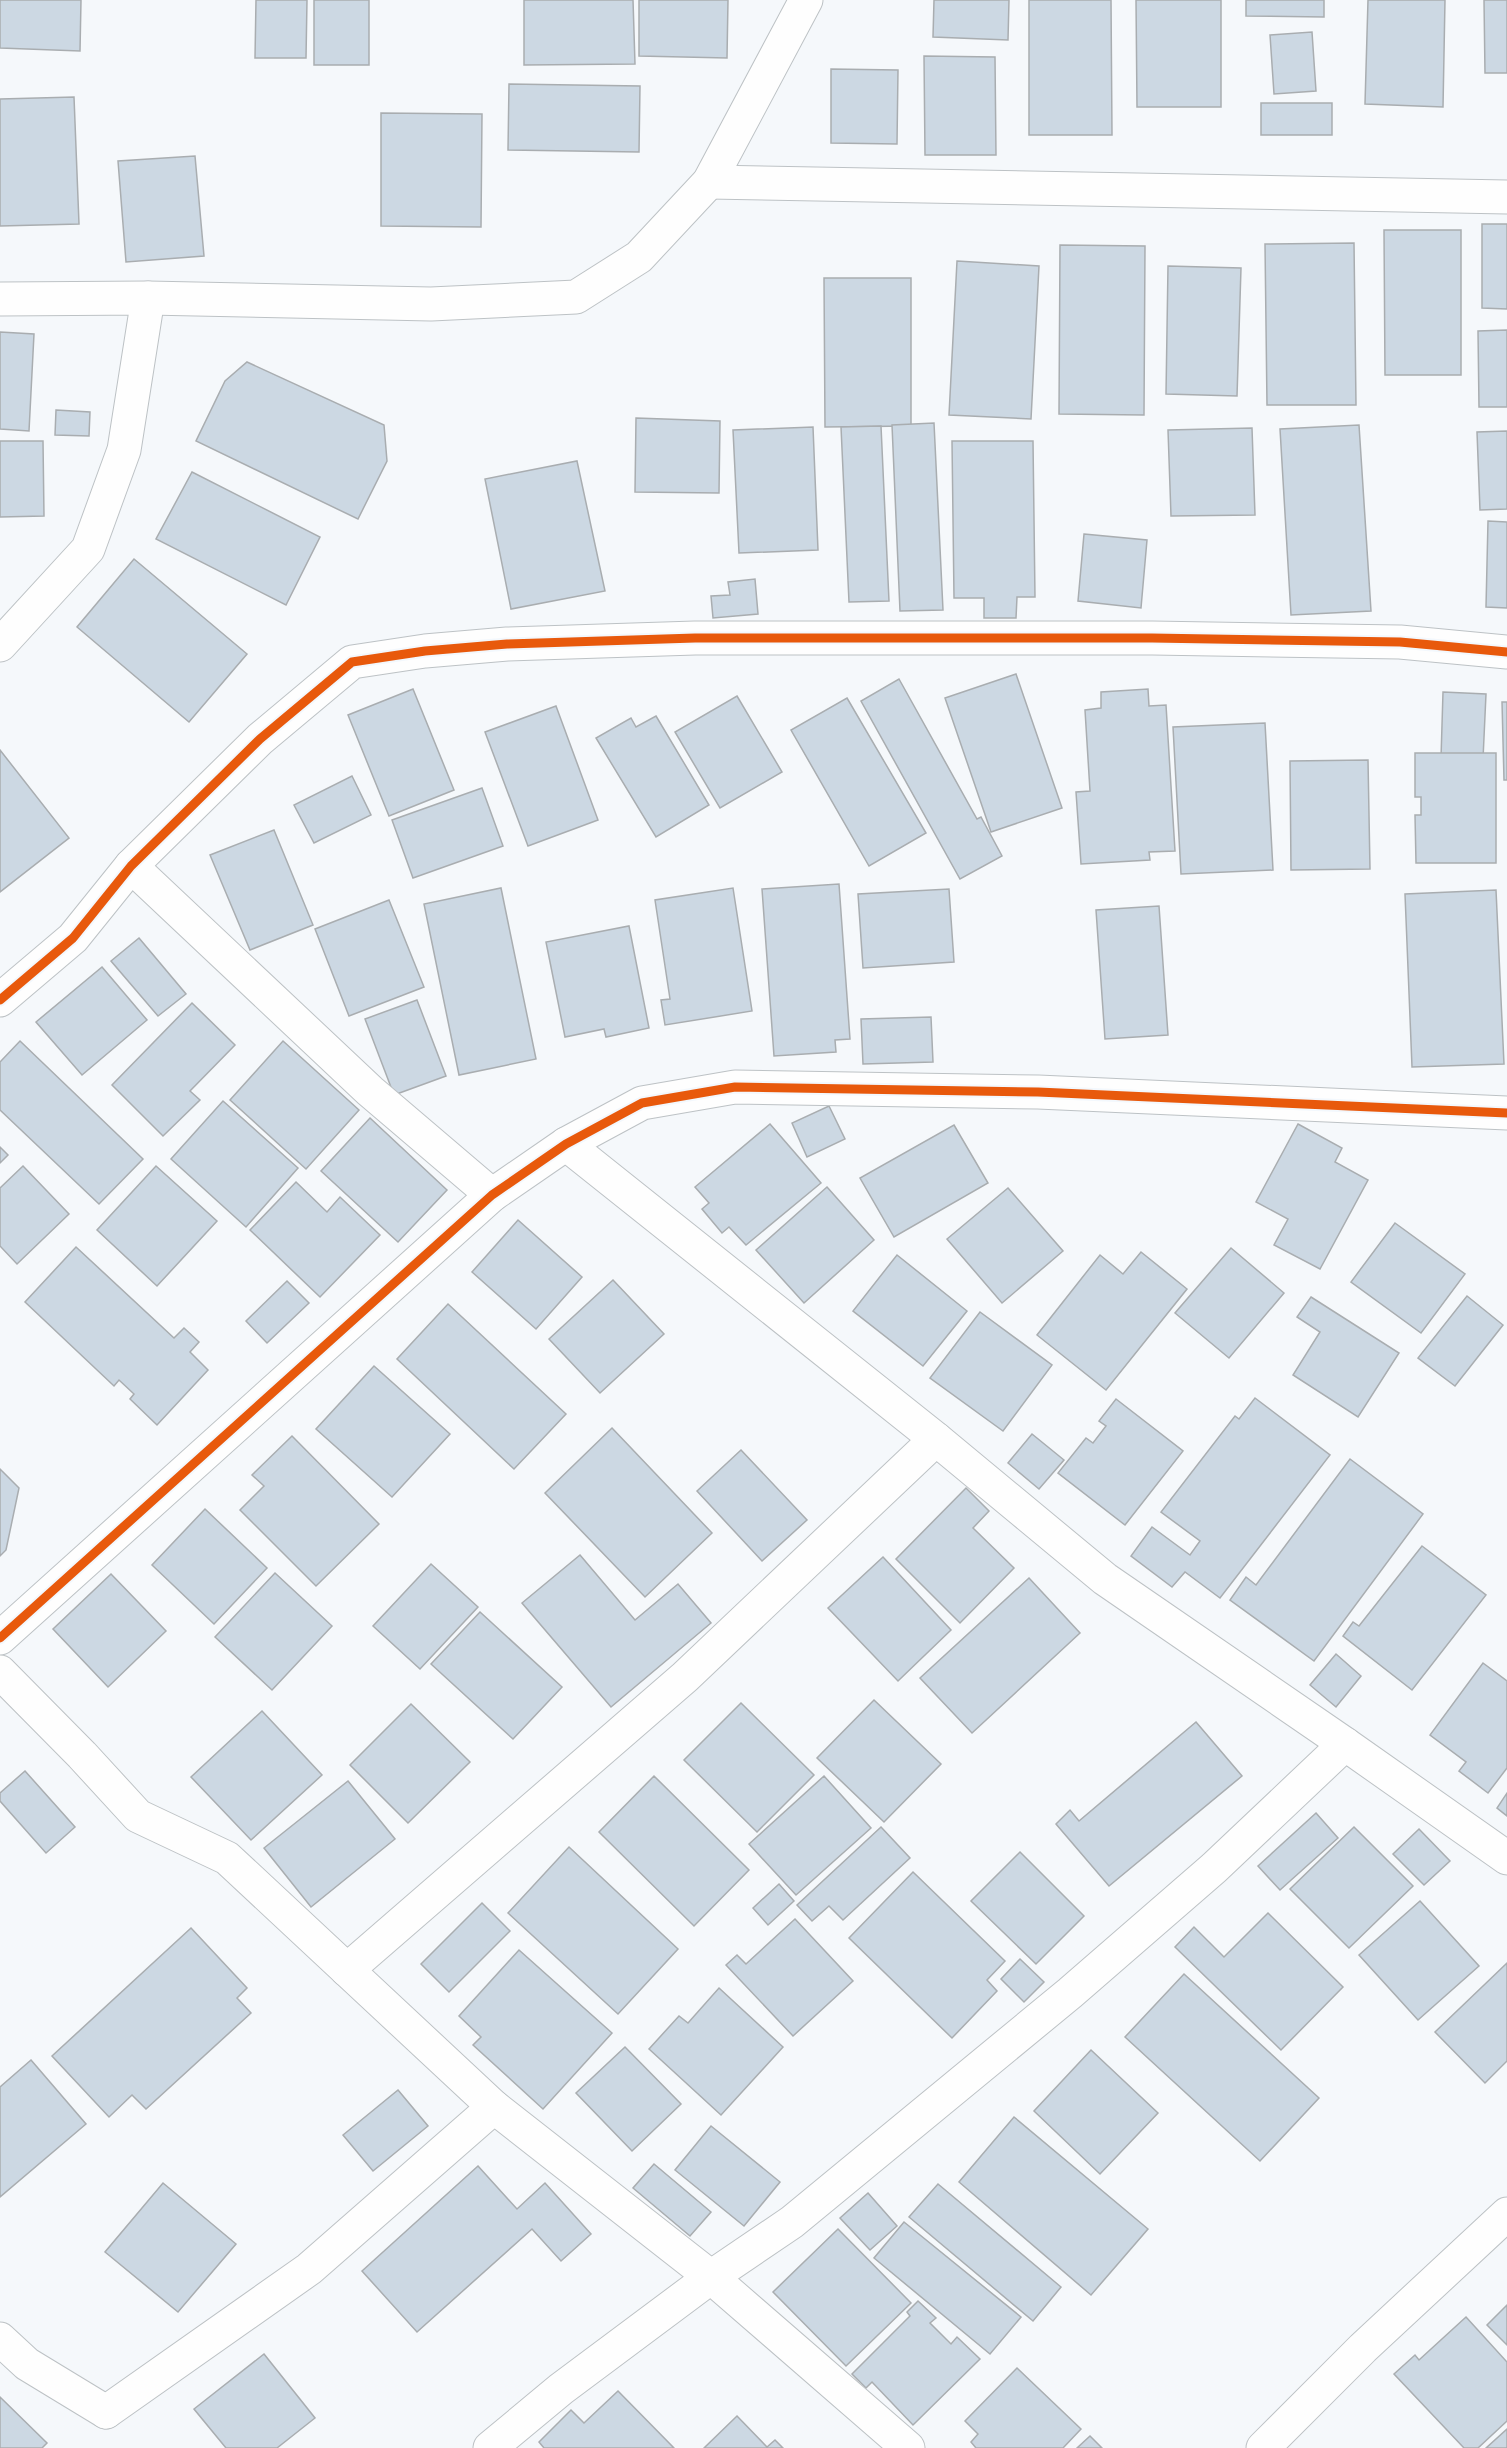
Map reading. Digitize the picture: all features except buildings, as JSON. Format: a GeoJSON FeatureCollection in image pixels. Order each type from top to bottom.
{"type":"FeatureCollection","features":[{"type":"Feature","properties":{"kind":"street"},"geometry":{"type":"LineString","coordinates":[[0,298],[148,298],[431,304],[576,297],[639,257],[709,182],[806,0]]}},
{"type":"Feature","properties":{"kind":"street"},"geometry":{"type":"LineString","coordinates":[[709,182],[1507,197]]}},
{"type":"Feature","properties":{"kind":"street"},"geometry":{"type":"LineString","coordinates":[[0,645],[88,549],[124,450],[148,298]]}},
{"type":"Feature","properties":{"kind":"street"},"geometry":{"type":"LineString","coordinates":[[0,1000],[73,938],[131,866],[261,739],[352,662],[425,651],[507,644],[695,638],[1200,639],[1400,642],[1507,652]]}},
{"type":"Feature","properties":{"kind":"street"},"geometry":{"type":"LineString","coordinates":[[131,866],[362,1084],[492,1195]]}},
{"type":"Feature","properties":{"kind":"street"},"geometry":{"type":"LineString","coordinates":[[0,1638],[492,1195],[566,1144],[642,1103],[735,1087],[1038,1092],[1349,1104],[1507,1113]]}},
{"type":"Feature","properties":{"kind":"street"},"geometry":{"type":"LineString","coordinates":[[566,1144],[936,1439],[1105,1580],[1507,1858]]}},
{"type":"Feature","properties":{"kind":"street"},"geometry":{"type":"LineString","coordinates":[[347,1970],[685,1677],[936,1439]]}},
{"type":"Feature","properties":{"kind":"street"},"geometry":{"type":"LineString","coordinates":[[0,1672],[138,1816],[226,1858],[494,2107],[711,2277],[908,2448]]}},
{"type":"Feature","properties":{"kind":"street"},"geometry":{"type":"LineString","coordinates":[[490,2448],[561,2388],[711,2277],[792,2222],[1070,1993],[1214,1868],[1345,1744]]}},
{"type":"Feature","properties":{"kind":"street"},"geometry":{"type":"LineString","coordinates":[[0,2339],[27,2364],[106,2412],[309,2269],[494,2107]]}},
{"type":"Feature","properties":{"kind":"street"},"geometry":{"type":"LineString","coordinates":[[1263,2448],[1363,2348],[1507,2214]]}},
{"type":"Feature","properties":{"kind":"cycle path"},"geometry":{"type":"LineString","coordinates":[[0,1000],[73,938],[131,866],[260,739],[352,662],[425,651],[507,644],[695,638],[1152,638],[1400,642],[1507,652]]}},
{"type":"Feature","properties":{"kind":"cycle path"},"geometry":{"type":"LineString","coordinates":[[0,1638],[492,1195],[566,1144],[642,1103],[735,1087],[1038,1092],[1507,1113]]}}]}
